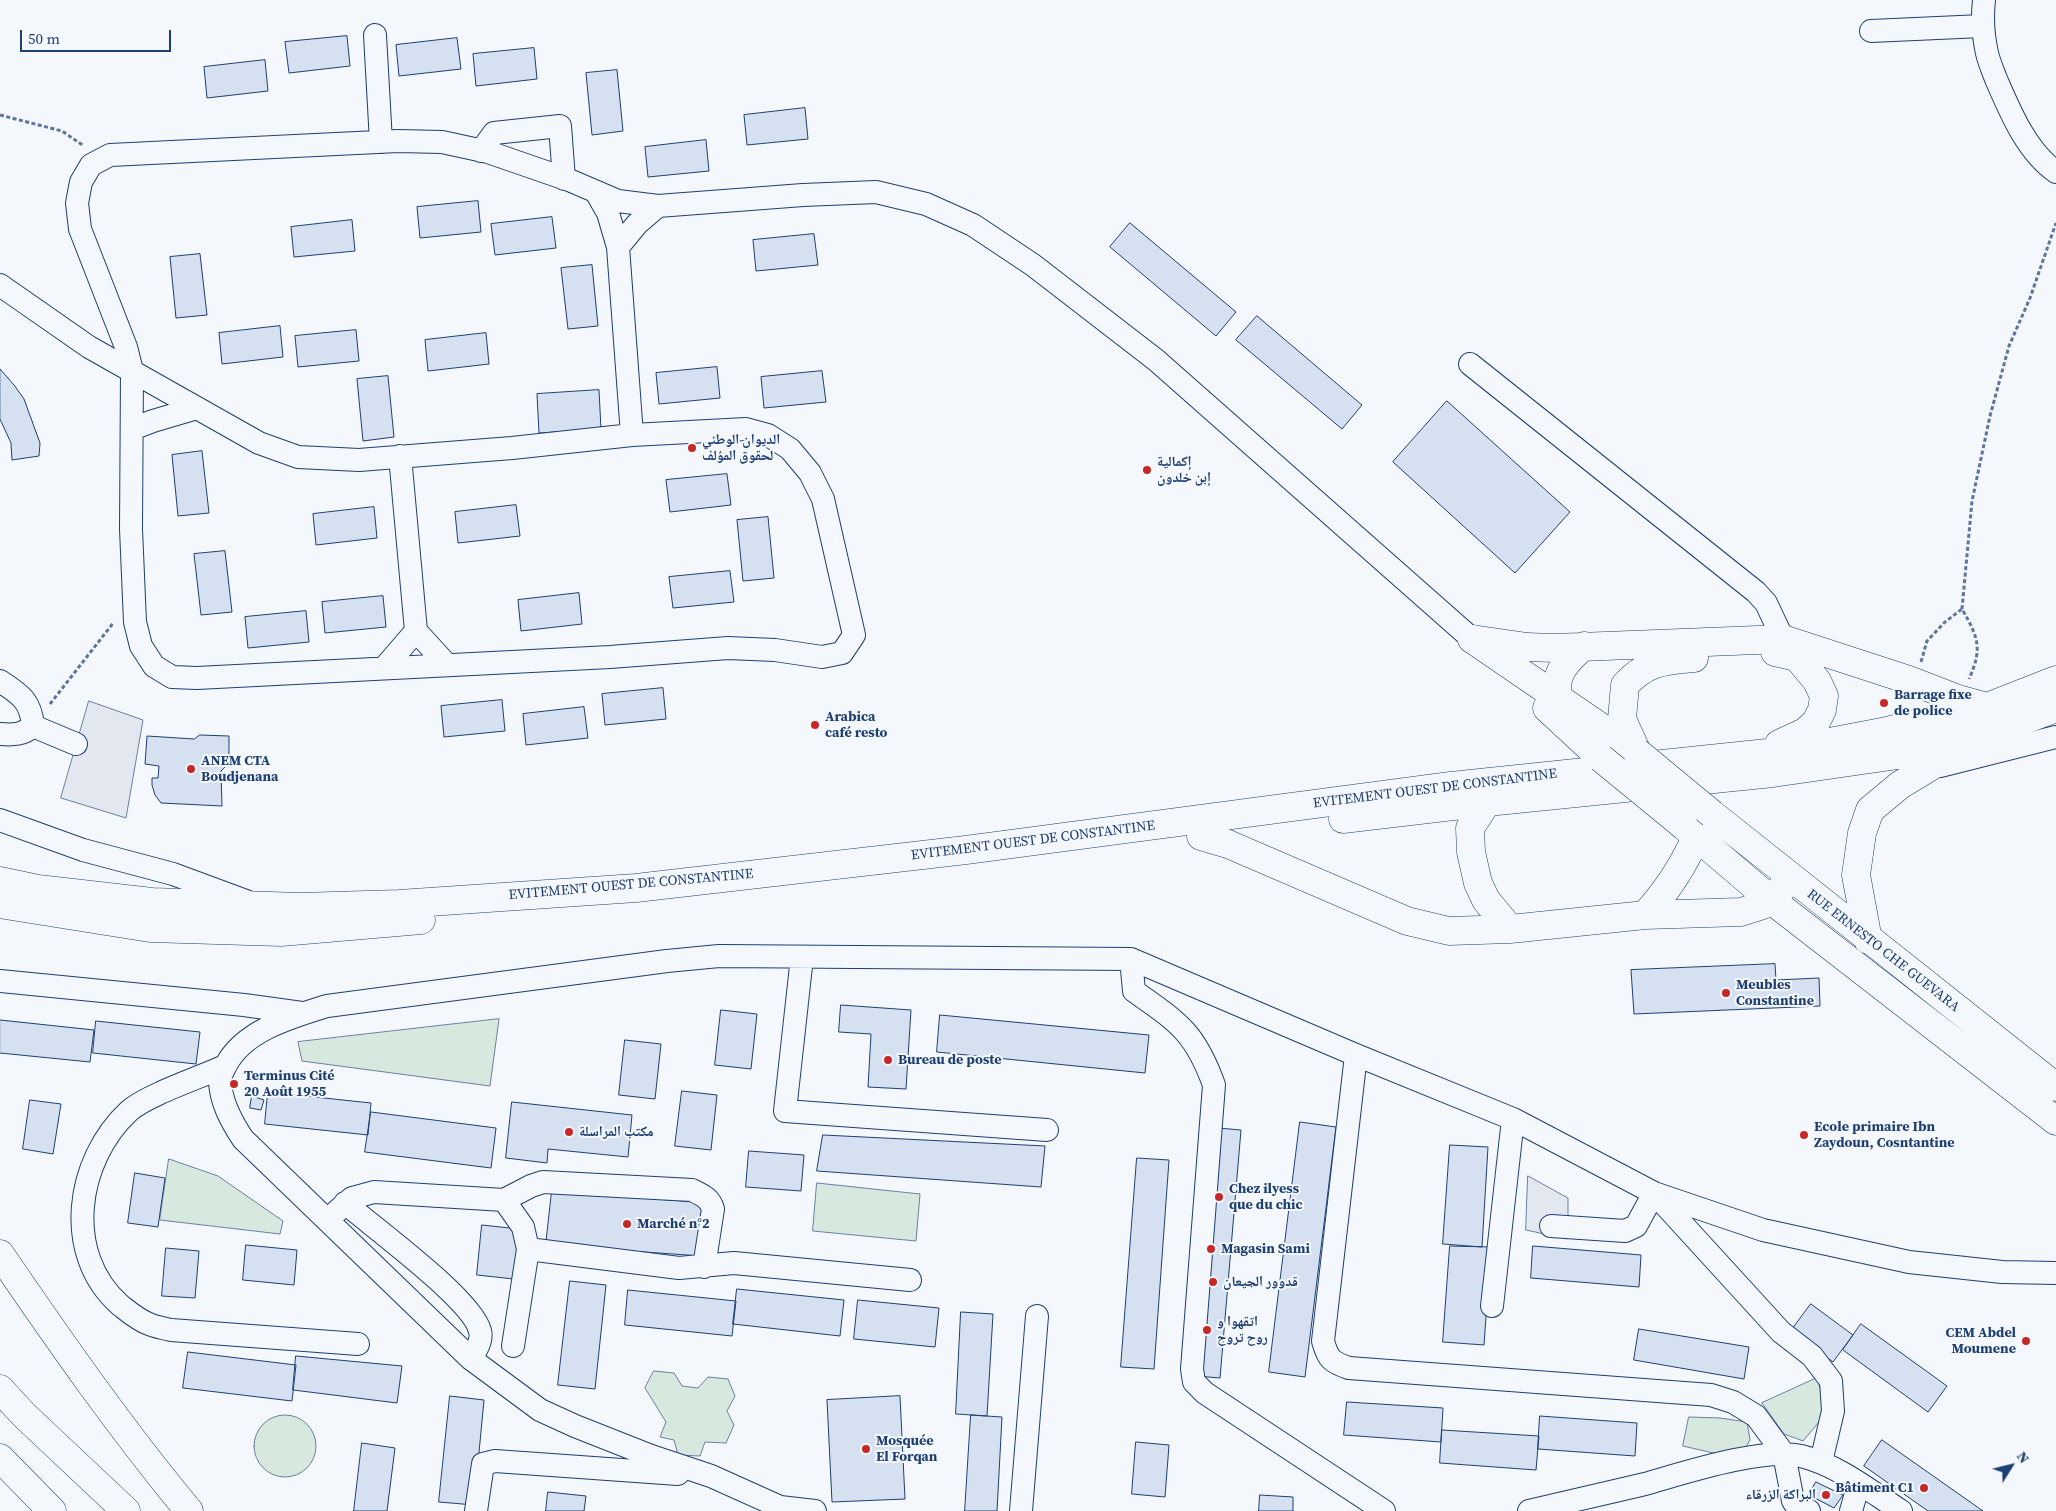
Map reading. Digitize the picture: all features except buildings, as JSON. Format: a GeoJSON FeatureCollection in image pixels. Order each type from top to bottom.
{"type":"FeatureCollection","features":[{"type":"Feature","properties":{"kind":"main road"},"geometry":{"type":"LineString","coordinates":[[1472,639],[1527,647],[1554,648],[1783,639],[1909,680],[1958,700],[1986,707]]}},
{"type":"Feature","properties":{"kind":"main road"},"geometry":{"type":"LineString","coordinates":[[1472,639],[1557,695],[1637,752]]}},
{"type":"Feature","properties":{"kind":"main road"},"geometry":{"type":"LineString","coordinates":[[1472,639],[1601,758],[1771,900],[2056,1121]]}},
{"type":"Feature","properties":{"kind":"main road"},"geometry":{"type":"LineString","coordinates":[[1564,724],[1557,695],[1558,676],[1567,659],[1584,646]]}},
{"type":"Feature","properties":{"kind":"main road"},"geometry":{"type":"LineString","coordinates":[[1637,752],[1622,719],[1622,702],[1625,684],[1644,667],[1668,660],[1772,652],[1797,657],[1817,681],[1824,696],[1822,710],[1816,722],[1805,732],[1750,756]]}},
{"type":"Feature","properties":{"kind":"main road","name":"EVITEMENT OUEST DE CONSTANTINE"},"geometry":{"type":"LineString","coordinates":[[0,881],[38,889],[152,902],[300,906],[400,904],[636,888],[966,850],[1451,786],[1578,771],[1750,756],[1882,732],[1986,707],[2056,680]]}},
{"type":"Feature","properties":{"kind":"main road","name":"EVITEMENT OUEST DE CONSTANTINE"},"geometry":{"type":"LineString","coordinates":[[0,904],[150,928],[281,932],[639,902],[807,885],[1487,802],[1773,773],[1898,755],[1976,738],[2056,708]]}},
{"type":"Feature","properties":{"kind":"main road"},"geometry":{"type":"LineString","coordinates":[[1868,940],[1856,875],[1865,826],[1870,810],[1900,785],[1976,738]]}},
{"type":"Feature","properties":{"kind":"main road","name":"RUE ERNESTO CHE GUEVARA"},"geometry":{"type":"LineString","coordinates":[[1637,752],[1868,940],[2056,1087]]}},
{"type":"Feature","properties":{"kind":"main road"},"geometry":{"type":"LineString","coordinates":[[1487,802],[1470,828],[1471,852],[1478,883],[1486,900],[1510,929]]}},
{"type":"Feature","properties":{"kind":"main road"},"geometry":{"type":"LineString","coordinates":[[1645,915],[1675,878],[1687,858],[1690,832]]}},
{"type":"Feature","properties":{"kind":"main road"},"geometry":{"type":"LineString","coordinates":[[1201,836],[1228,844],[1407,921],[1448,931],[1510,929],[1645,915],[1741,912],[1764,905],[1792,879]]}},
{"type":"Feature","properties":{"kind":"main road"},"geometry":{"type":"LineString","coordinates":[[0,920],[150,928]]}},
{"type":"Feature","properties":{"kind":"main road"},"geometry":{"type":"LineString","coordinates":[[0,1254],[50,1327],[140,1451],[189,1511]]}},
{"type":"Feature","properties":{"kind":"main road"},"geometry":{"type":"LineString","coordinates":[[0,1388],[37,1428],[126,1511]]}},
{"type":"Feature","properties":{"kind":"main road"},"geometry":{"type":"LineString","coordinates":[[0,1458],[52,1511]]}},
{"type":"Feature","properties":{"kind":"street"},"geometry":{"type":"LineString","coordinates":[[1984,0],[1982,26],[1987,55],[2007,104],[2027,141],[2049,167],[2056,172]]}},
{"type":"Feature","properties":{"kind":"street"},"geometry":{"type":"LineString","coordinates":[[1871,31],[1982,26]]}},
{"type":"Feature","properties":{"kind":"street"},"geometry":{"type":"LineString","coordinates":[[375,34],[381,142]]}},
{"type":"Feature","properties":{"kind":"street"},"geometry":{"type":"LineString","coordinates":[[480,151],[494,132],[560,126],[564,179]]}},
{"type":"Feature","properties":{"kind":"street"},"geometry":{"type":"LineString","coordinates":[[0,284],[89,347],[132,371],[259,443],[298,457],[359,460],[512,448],[632,435],[746,430],[768,435],[790,449],[810,473],[823,499],[854,635],[842,653],[822,657],[775,650],[728,648],[610,657],[197,678],[172,677],[154,666],[141,646],[135,622],[131,530],[132,371],[126,347],[80,229],[77,203],[81,182],[91,165],[110,155],[381,142],[442,142],[480,151],[564,179],[618,201],[658,206],[803,195],[876,192],[926,204],[973,225],[1033,265],[1156,360],[1472,639]]}},
{"type":"Feature","properties":{"kind":"street"},"geometry":{"type":"LineString","coordinates":[[596,192],[608,213],[618,247],[632,435]]}},
{"type":"Feature","properties":{"kind":"street"},"geometry":{"type":"LineString","coordinates":[[618,247],[637,224],[658,206]]}},
{"type":"Feature","properties":{"kind":"street"},"geometry":{"type":"LineString","coordinates":[[1470,364],[1756,592],[1766,603],[1783,639]]}},
{"type":"Feature","properties":{"kind":"street"},"geometry":{"type":"LineString","coordinates":[[132,429],[197,408]]}},
{"type":"Feature","properties":{"kind":"street"},"geometry":{"type":"LineString","coordinates":[[400,456],[416,631],[447,665]]}},
{"type":"Feature","properties":{"kind":"street"},"geometry":{"type":"LineString","coordinates":[[384,668],[416,631]]}},
{"type":"Feature","properties":{"kind":"street"},"geometry":{"type":"LineString","coordinates":[[0,681],[21,695],[32,712],[33,726]]}},
{"type":"Feature","properties":{"kind":"street"},"geometry":{"type":"LineString","coordinates":[[0,734],[16,735],[27,731],[33,726]]}},
{"type":"Feature","properties":{"kind":"street"},"geometry":{"type":"LineString","coordinates":[[33,726],[76,744]]}},
{"type":"Feature","properties":{"kind":"street"},"geometry":{"type":"LineString","coordinates":[[1927,769],[2056,737]]}},
{"type":"Feature","properties":{"kind":"street"},"geometry":{"type":"LineString","coordinates":[[0,820],[82,850],[173,874],[257,905]]}},
{"type":"Feature","properties":{"kind":"street"},"geometry":{"type":"LineString","coordinates":[[815,1511],[783,1509],[711,1476],[650,1456],[575,1426],[540,1410],[471,1359],[243,1139],[232,1122],[222,1100],[220,1076],[232,1053],[252,1037],[287,1019],[327,1006],[667,961],[719,956],[1131,959],[1356,1055],[1513,1119],[1654,1193],[1763,1230],[1910,1262],[2002,1272],[2056,1274]]}},
{"type":"Feature","properties":{"kind":"street"},"geometry":{"type":"LineString","coordinates":[[802,957],[785,1111],[1047,1130]]}},
{"type":"Feature","properties":{"kind":"street"},"geometry":{"type":"LineString","coordinates":[[1131,959],[1134,990],[1170,1016],[1190,1035],[1204,1058],[1214,1085],[1192,1369],[1194,1382],[1205,1393],[1384,1511]]}},
{"type":"Feature","properties":{"kind":"street"},"geometry":{"type":"LineString","coordinates":[[0,981],[244,1005],[305,1013]]}},
{"type":"Feature","properties":{"kind":"street"},"geometry":{"type":"LineString","coordinates":[[1356,1055],[1323,1341],[1327,1355],[1334,1364],[1349,1368],[1711,1395],[1733,1402],[1756,1416],[1784,1454],[1793,1501],[1796,1505],[1809,1511]]}},
{"type":"Feature","properties":{"kind":"street"},"geometry":{"type":"LineString","coordinates":[[225,1066],[152,1098],[130,1110],[112,1128],[96,1153],[81,1210],[82,1233],[100,1282],[114,1299],[132,1315],[148,1324],[171,1330],[358,1344]]}},
{"type":"Feature","properties":{"kind":"street"},"geometry":{"type":"LineString","coordinates":[[1492,1306],[1513,1119]]}},
{"type":"Feature","properties":{"kind":"street"},"geometry":{"type":"LineString","coordinates":[[327,1220],[345,1203],[357,1196],[374,1192],[504,1200],[543,1182],[692,1190],[706,1197],[713,1210],[704,1267]]}},
{"type":"Feature","properties":{"kind":"street"},"geometry":{"type":"LineString","coordinates":[[1551,1226],[1625,1231],[1636,1226],[1654,1193]]}},
{"type":"Feature","properties":{"kind":"street"},"geometry":{"type":"LineString","coordinates":[[1654,1193],[1781,1332],[1812,1356],[1832,1381],[1833,1411],[1821,1462]]}},
{"type":"Feature","properties":{"kind":"street"},"geometry":{"type":"LineString","coordinates":[[504,1200],[523,1227],[528,1249],[513,1346]]}},
{"type":"Feature","properties":{"kind":"street"},"geometry":{"type":"LineString","coordinates":[[345,1203],[460,1300],[481,1332],[480,1342],[471,1359]]}},
{"type":"Feature","properties":{"kind":"street"},"geometry":{"type":"LineString","coordinates":[[528,1249],[679,1268],[734,1263],[910,1280]]}},
{"type":"Feature","properties":{"kind":"street"},"geometry":{"type":"LineString","coordinates":[[1021,1511],[1037,1316]]}},
{"type":"Feature","properties":{"kind":"street"},"geometry":{"type":"LineString","coordinates":[[1529,1511],[1739,1459],[1784,1454],[1821,1462],[1859,1483],[1901,1511]]}},
{"type":"Feature","properties":{"kind":"street"},"geometry":{"type":"LineString","coordinates":[[476,1511],[483,1464],[495,1460],[711,1476]]}},
{"type":"Feature","properties":{"kind":"street"},"geometry":{"type":"LineString","coordinates":[[1851,1511],[1859,1483]]}},
{"type":"Feature","properties":{"kind":"street"},"geometry":{"type":"LineString","coordinates":[[1618,1511],[1618,1506],[1627,1488]]}},
{"type":"Feature","properties":{"kind":"path"},"geometry":{"type":"LineString","coordinates":[[0,116],[62,131],[88,149],[98,161]]}},
{"type":"Feature","properties":{"kind":"path"},"geometry":{"type":"LineString","coordinates":[[1958,700],[1977,662],[1978,644],[1972,626],[1962,609],[1972,501],[1990,416],[2009,346],[2030,298],[2056,223]]}},
{"type":"Feature","properties":{"kind":"path"},"geometry":{"type":"LineString","coordinates":[[33,726],[134,596]]}},
{"type":"Feature","properties":{"kind":"path"},"geometry":{"type":"LineString","coordinates":[[1909,680],[1920,665],[1928,641],[1945,622],[1962,609]]}},
{"type":"Feature","properties":{"kind":"shaded area"},"geometry":{"type":"Polygon","coordinates":[[[89,701],[143,720],[126,818],[61,798],[89,701]]]}},
{"type":"Feature","properties":{"kind":"shaded area"},"geometry":{"type":"Polygon","coordinates":[[[499,1019],[490,1086],[302,1061],[298,1042],[499,1019]]]}},
{"type":"Feature","properties":{"kind":"shaded area"},"geometry":{"type":"Polygon","coordinates":[[[169,1159],[218,1176],[283,1221],[280,1234],[160,1220],[169,1159]]]}},
{"type":"Feature","properties":{"kind":"shaded area"},"geometry":{"type":"Polygon","coordinates":[[[1528,1176],[1568,1198],[1568,1239],[1526,1230],[1528,1176]]]}},
{"type":"Feature","properties":{"kind":"shaded area"},"geometry":{"type":"Polygon","coordinates":[[[817,1183],[920,1194],[916,1241],[813,1231],[817,1183]]]}},
{"type":"Feature","properties":{"kind":"shaded area"},"geometry":{"type":"Polygon","coordinates":[[[654,1371],[674,1373],[682,1386],[698,1388],[708,1377],[728,1379],[735,1396],[727,1411],[734,1425],[726,1443],[705,1442],[700,1456],[678,1455],[674,1440],[660,1437],[666,1422],[645,1388],[654,1371]]]}},
{"type":"Feature","properties":{"kind":"shaded area"},"geometry":{"type":"Polygon","coordinates":[[[1817,1378],[1826,1408],[1818,1423],[1803,1441],[1784,1434],[1762,1403],[1817,1378]]]}},
{"type":"Feature","properties":{"kind":"shaded area"},"geometry":{"type":"Polygon","coordinates":[[[285,1415],[297,1418],[307,1424],[313,1434],[316,1446],[313,1458],[307,1468],[297,1474],[285,1477],[273,1474],[263,1468],[257,1458],[254,1446],[257,1434],[263,1424],[273,1418],[285,1415]]]}},
{"type":"Feature","properties":{"kind":"shaded area"},"geometry":{"type":"Polygon","coordinates":[[[1689,1417],[1720,1418],[1747,1422],[1750,1440],[1739,1459],[1683,1446],[1689,1417]]]}},
{"type":"Feature","properties":{"kind":"place","name":"الديوان الوطني لحقوق المؤلف"},"geometry":{"type":"Point","coordinates":[692,448]}},
{"type":"Feature","properties":{"kind":"place","name":"إكمالية إبن خلدون"},"geometry":{"type":"Point","coordinates":[1147,470]}},
{"type":"Feature","properties":{"kind":"place","name":"Barrage fixe de police"},"geometry":{"type":"Point","coordinates":[1884,703]}},
{"type":"Feature","properties":{"kind":"place","name":"Arabica café resto"},"geometry":{"type":"Point","coordinates":[815,725]}},
{"type":"Feature","properties":{"kind":"place","name":"ANEM CTA Boudjenana"},"geometry":{"type":"Point","coordinates":[191,769]}},
{"type":"Feature","properties":{"kind":"place","name":"Meubles Constantine"},"geometry":{"type":"Point","coordinates":[1726,993]}},
{"type":"Feature","properties":{"kind":"place","name":"Bureau de poste"},"geometry":{"type":"Point","coordinates":[888,1060]}},
{"type":"Feature","properties":{"kind":"place","name":"Terminus Cité 20 Août 1955"},"geometry":{"type":"Point","coordinates":[234,1084]}},
{"type":"Feature","properties":{"kind":"place","name":"مكتب المراسلة"},"geometry":{"type":"Point","coordinates":[569,1132]}},
{"type":"Feature","properties":{"kind":"place","name":"Ecole primaire Ibn Zaydoun, Cosntantine"},"geometry":{"type":"Point","coordinates":[1804,1135]}},
{"type":"Feature","properties":{"kind":"place","name":"Chez ilyess que du chic"},"geometry":{"type":"Point","coordinates":[1219,1197]}},
{"type":"Feature","properties":{"kind":"place","name":"Marché n°2"},"geometry":{"type":"Point","coordinates":[627,1224]}},
{"type":"Feature","properties":{"kind":"place","name":"Magasin Sami"},"geometry":{"type":"Point","coordinates":[1211,1249]}},
{"type":"Feature","properties":{"kind":"place","name":"قدوور الجيعان"},"geometry":{"type":"Point","coordinates":[1213,1282]}},
{"type":"Feature","properties":{"kind":"place","name":"اتقهوا و روح تروح"},"geometry":{"type":"Point","coordinates":[1207,1330]}},
{"type":"Feature","properties":{"kind":"place","name":"CEM Abdel Moumene"},"geometry":{"type":"Point","coordinates":[2026,1341]}},
{"type":"Feature","properties":{"kind":"place","name":"Mosquée El Forqan"},"geometry":{"type":"Point","coordinates":[866,1449]}},
{"type":"Feature","properties":{"kind":"place","name":"Bâtiment C1"},"geometry":{"type":"Point","coordinates":[1924,1488]}},
{"type":"Feature","properties":{"kind":"place","name":"البراكة الزرقاء"},"geometry":{"type":"Point","coordinates":[1826,1495]}}]}
